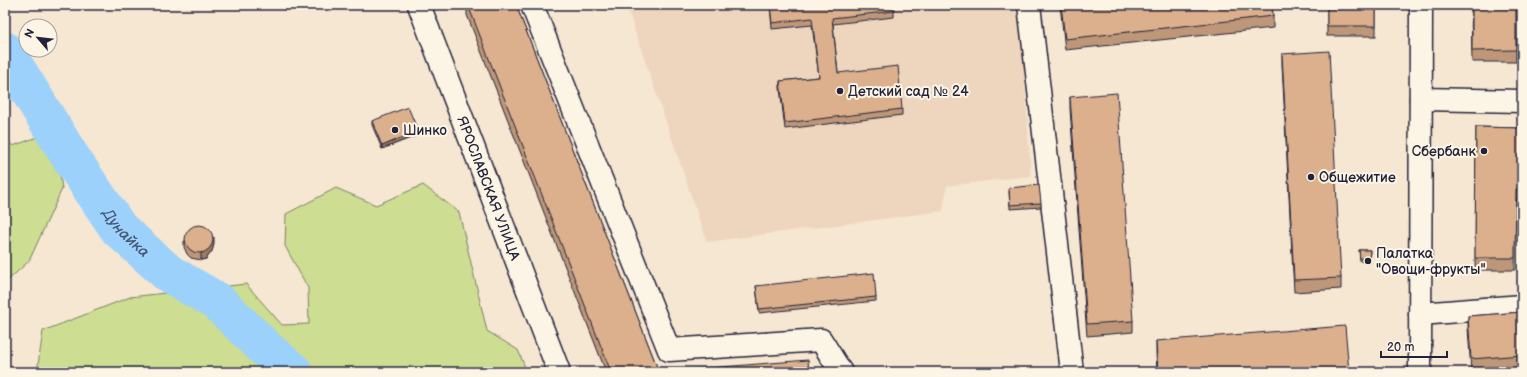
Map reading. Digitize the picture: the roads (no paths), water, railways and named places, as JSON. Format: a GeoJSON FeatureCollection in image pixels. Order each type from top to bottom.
{"type":"FeatureCollection","features":[{"type":"Feature","properties":{"kind":"street","name":"ЯРОСЛАВСКАЯ УЛИЦА"},"geometry":{"type":"LineString","coordinates":[[419,5],[559,372]]}},
{"type":"Feature","properties":{"kind":"street"},"geometry":{"type":"LineString","coordinates":[[532,5],[669,350],[821,340],[841,372]]}},
{"type":"Feature","properties":{"kind":"street"},"geometry":{"type":"LineString","coordinates":[[1029,5],[1072,372]]}},
{"type":"Feature","properties":{"kind":"street"},"geometry":{"type":"LineString","coordinates":[[1420,372],[1421,5]]}},
{"type":"Feature","properties":{"kind":"street"},"geometry":{"type":"LineString","coordinates":[[1421,99],[1522,101]]}},
{"type":"Feature","properties":{"kind":"street"},"geometry":{"type":"LineString","coordinates":[[1420,314],[1522,306]]}},
{"type":"Feature","properties":{"kind":"waterway","name":"Дунайка"},"geometry":{"type":"LineString","coordinates":[[5,51],[71,158],[119,229],[168,273],[218,302],[266,349],[293,372]]}},
{"type":"Feature","properties":{"kind":"place","name":"Детский сад № 24"},"geometry":{"type":"Point","coordinates":[840,91]}},
{"type":"Feature","properties":{"kind":"place","name":"Шинко"},"geometry":{"type":"Point","coordinates":[395,130]}},
{"type":"Feature","properties":{"kind":"place","name":"Сбербанк"},"geometry":{"type":"Point","coordinates":[1484,151]}},
{"type":"Feature","properties":{"kind":"place","name":"Общежитие"},"geometry":{"type":"Point","coordinates":[1311,177]}},
{"type":"Feature","properties":{"kind":"place","name":"Палатка \"Овощи-фрукты\""},"geometry":{"type":"Point","coordinates":[1368,261]}}]}
